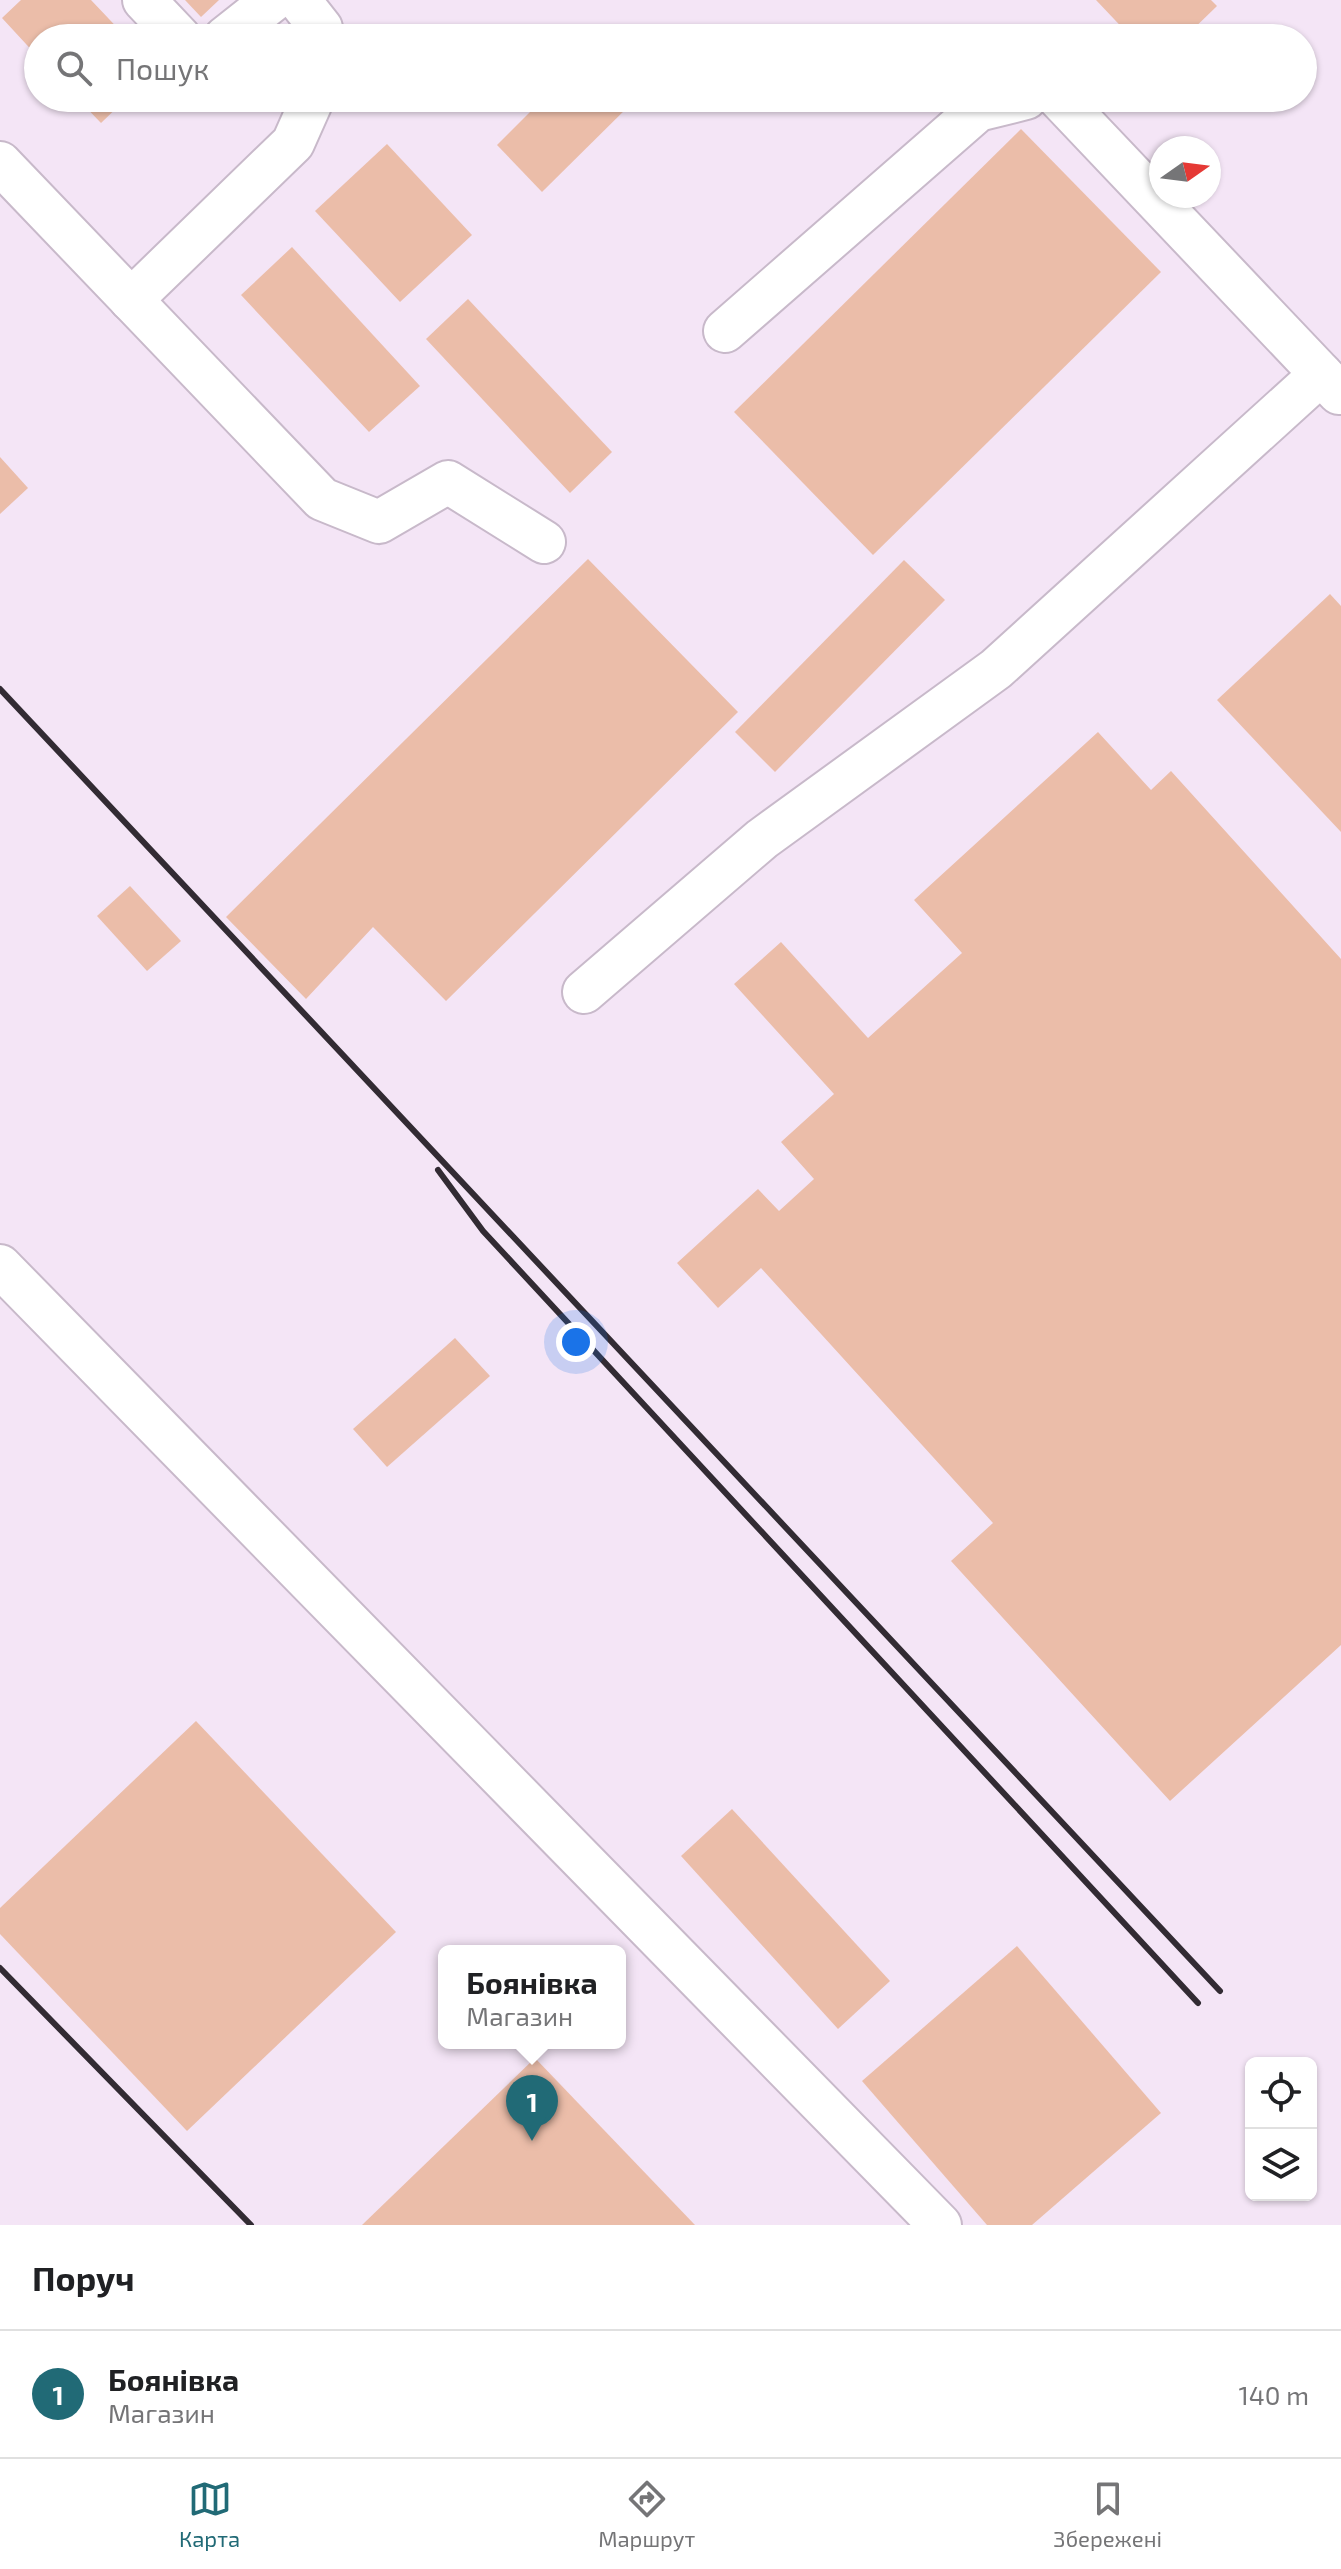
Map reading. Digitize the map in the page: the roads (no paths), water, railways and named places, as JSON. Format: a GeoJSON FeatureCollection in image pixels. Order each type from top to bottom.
{"type":"FeatureCollection","features":[{"type":"Feature","properties":{"kind":"lane"},"geometry":{"type":"LineString","coordinates":[[144,0],[167,24]]}},
{"type":"Feature","properties":{"kind":"lane"},"geometry":{"type":"LineString","coordinates":[[243,24],[273,0]]}},
{"type":"Feature","properties":{"kind":"lane"},"geometry":{"type":"LineString","coordinates":[[299,0],[318,24]]}},
{"type":"Feature","properties":{"kind":"lane"},"geometry":{"type":"LineString","coordinates":[[131,300],[293,143],[307,112]]}},
{"type":"Feature","properties":{"kind":"lane"},"geometry":{"type":"LineString","coordinates":[[725,331],[976,112]]}},
{"type":"Feature","properties":{"kind":"lane"},"geometry":{"type":"LineString","coordinates":[[584,992],[762,839],[996,669],[1331,384],[1072,112]]}},
{"type":"Feature","properties":{"kind":"lane"},"geometry":{"type":"LineString","coordinates":[[0,163],[322,499],[379,522],[448,482],[544,542]]}},
{"type":"Feature","properties":{"kind":"lane"},"geometry":{"type":"LineString","coordinates":[[0,1266],[940,2225]]}},
{"type":"Feature","properties":{"kind":"railway"},"geometry":{"type":"LineString","coordinates":[[0,689],[1220,1991]]}},
{"type":"Feature","properties":{"kind":"railway"},"geometry":{"type":"LineString","coordinates":[[438,1170],[483,1231],[1198,2003]]}},
{"type":"Feature","properties":{"kind":"railway"},"geometry":{"type":"LineString","coordinates":[[0,1968],[251,2225]]}},
{"type":"Feature","properties":{"kind":"place","name":"Боянівка"},"geometry":{"type":"Point","coordinates":[532,2141]}}]}
